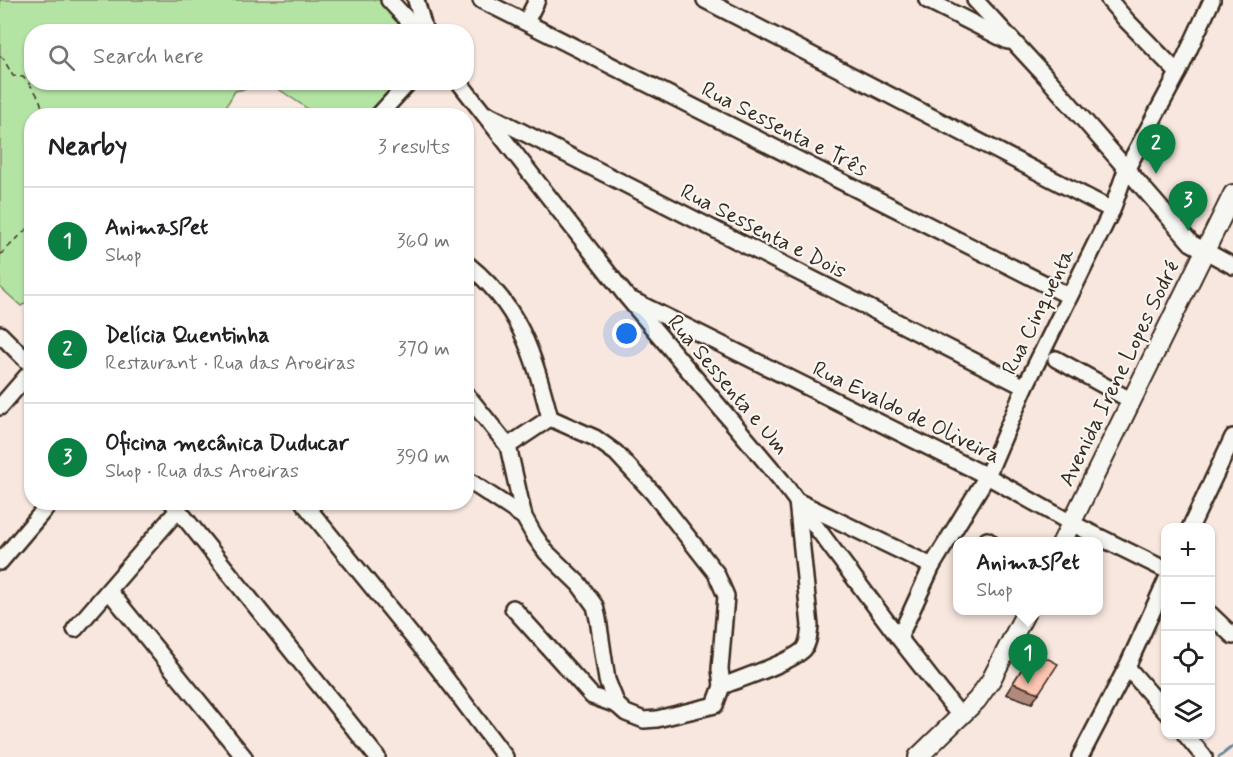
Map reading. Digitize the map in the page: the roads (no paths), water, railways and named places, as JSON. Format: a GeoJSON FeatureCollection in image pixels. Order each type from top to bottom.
{"type":"FeatureCollection","features":[{"type":"Feature","properties":{"kind":"main road","name":"Avenida Irene Lopes Sodré"},"geometry":{"type":"LineString","coordinates":[[1064,537],[1233,194]]}},
{"type":"Feature","properties":{"kind":"main road"},"geometry":{"type":"LineString","coordinates":[[918,757],[977,700],[991,680],[1024,615]]}},
{"type":"Feature","properties":{"kind":"street"},"geometry":{"type":"LineString","coordinates":[[389,0],[412,24]]}},
{"type":"Feature","properties":{"kind":"street"},"geometry":{"type":"LineString","coordinates":[[416,0],[423,24]]}},
{"type":"Feature","properties":{"kind":"street","name":"Rua Sessenta e Três"},"geometry":{"type":"LineString","coordinates":[[481,0],[1069,297]]}},
{"type":"Feature","properties":{"kind":"street"},"geometry":{"type":"LineString","coordinates":[[526,22],[537,0]]}},
{"type":"Feature","properties":{"kind":"street"},"geometry":{"type":"LineString","coordinates":[[705,0],[1112,210]]}},
{"type":"Feature","properties":{"kind":"street"},"geometry":{"type":"LineString","coordinates":[[927,0],[1016,45]]}},
{"type":"Feature","properties":{"kind":"street"},"geometry":{"type":"LineString","coordinates":[[975,0],[1191,243],[1233,266]]}},
{"type":"Feature","properties":{"kind":"street"},"geometry":{"type":"LineString","coordinates":[[1109,0],[1178,72]]}},
{"type":"Feature","properties":{"kind":"street","name":"Rua Cinquenta"},"geometry":{"type":"LineString","coordinates":[[899,638],[932,566],[987,476],[1025,387],[1112,210],[1126,170],[1178,72],[1212,0]]}},
{"type":"Feature","properties":{"kind":"street"},"geometry":{"type":"LineString","coordinates":[[385,108],[402,90]]}},
{"type":"Feature","properties":{"kind":"street","name":"Rua Sessenta e Um"},"geometry":{"type":"LineString","coordinates":[[465,90],[627,297],[797,501],[961,717]]}},
{"type":"Feature","properties":{"kind":"street","name":"Rua Sessenta e Dois"},"geometry":{"type":"LineString","coordinates":[[483,113],[1025,387]]}},
{"type":"Feature","properties":{"kind":"street"},"geometry":{"type":"LineString","coordinates":[[474,271],[502,297],[518,323],[538,370],[550,418]]}},
{"type":"Feature","properties":{"kind":"street","name":"Rua Evaldo de Oliveira"},"geometry":{"type":"LineString","coordinates":[[627,297],[987,476],[1099,537]]}},
{"type":"Feature","properties":{"kind":"street"},"geometry":{"type":"LineString","coordinates":[[0,334],[24,360]]}},
{"type":"Feature","properties":{"kind":"street"},"geometry":{"type":"LineString","coordinates":[[1056,359],[1132,401]]}},
{"type":"Feature","properties":{"kind":"street"},"geometry":{"type":"LineString","coordinates":[[0,406],[24,378]]}},
{"type":"Feature","properties":{"kind":"street"},"geometry":{"type":"LineString","coordinates":[[474,404],[508,446],[524,517],[546,552],[579,584],[595,606],[607,680],[617,705]]}},
{"type":"Feature","properties":{"kind":"street"},"geometry":{"type":"LineString","coordinates":[[508,446],[550,418]]}},
{"type":"Feature","properties":{"kind":"street"},"geometry":{"type":"LineString","coordinates":[[513,608],[592,696],[617,705],[636,718],[657,719],[715,705],[722,686],[720,669],[726,596],[716,573],[654,494],[616,453],[595,438],[550,418]]}},
{"type":"Feature","properties":{"kind":"street"},"geometry":{"type":"LineString","coordinates":[[1192,523],[1233,437]]}},
{"type":"Feature","properties":{"kind":"street"},"geometry":{"type":"LineString","coordinates":[[474,484],[524,517]]}},
{"type":"Feature","properties":{"kind":"street"},"geometry":{"type":"LineString","coordinates":[[722,686],[794,657],[804,648],[809,638],[810,626],[797,501]]}},
{"type":"Feature","properties":{"kind":"street"},"geometry":{"type":"LineString","coordinates":[[797,501],[932,566]]}},
{"type":"Feature","properties":{"kind":"street"},"geometry":{"type":"LineString","coordinates":[[0,562],[44,510]]}},
{"type":"Feature","properties":{"kind":"street"},"geometry":{"type":"LineString","coordinates":[[75,629],[109,591],[172,510]]}},
{"type":"Feature","properties":{"kind":"street"},"geometry":{"type":"LineString","coordinates":[[178,510],[377,757]]}},
{"type":"Feature","properties":{"kind":"street"},"geometry":{"type":"LineString","coordinates":[[310,510],[438,668],[505,757]]}},
{"type":"Feature","properties":{"kind":"street","name":"Rua Evaldo de Oliveira"},"geometry":{"type":"LineString","coordinates":[[1103,539],[1161,568]]}},
{"type":"Feature","properties":{"kind":"street"},"geometry":{"type":"LineString","coordinates":[[109,591],[244,757]]}},
{"type":"Feature","properties":{"kind":"street"},"geometry":{"type":"LineString","coordinates":[[1080,757],[1127,668],[1161,592]]}},
{"type":"Feature","properties":{"kind":"street"},"geometry":{"type":"LineString","coordinates":[[1215,619],[1233,636]]}},
{"type":"Feature","properties":{"kind":"street"},"geometry":{"type":"LineString","coordinates":[[1127,668],[1161,706]]}},
{"type":"Feature","properties":{"kind":"street"},"geometry":{"type":"LineString","coordinates":[[1188,739],[1204,757]]}},
{"type":"Feature","properties":{"kind":"waterway"},"geometry":{"type":"LineString","coordinates":[[1219,757],[1233,746]]}},
{"type":"Feature","properties":{"kind":"place","name":"Delícia Quentinha"},"geometry":{"type":"Point","coordinates":[1156,174]}},
{"type":"Feature","properties":{"kind":"place","name":"Oficina mecânica Duducar"},"geometry":{"type":"Point","coordinates":[1188,231]}},
{"type":"Feature","properties":{"kind":"place","name":"AnimasPet"},"geometry":{"type":"Point","coordinates":[1028,684]}}]}
